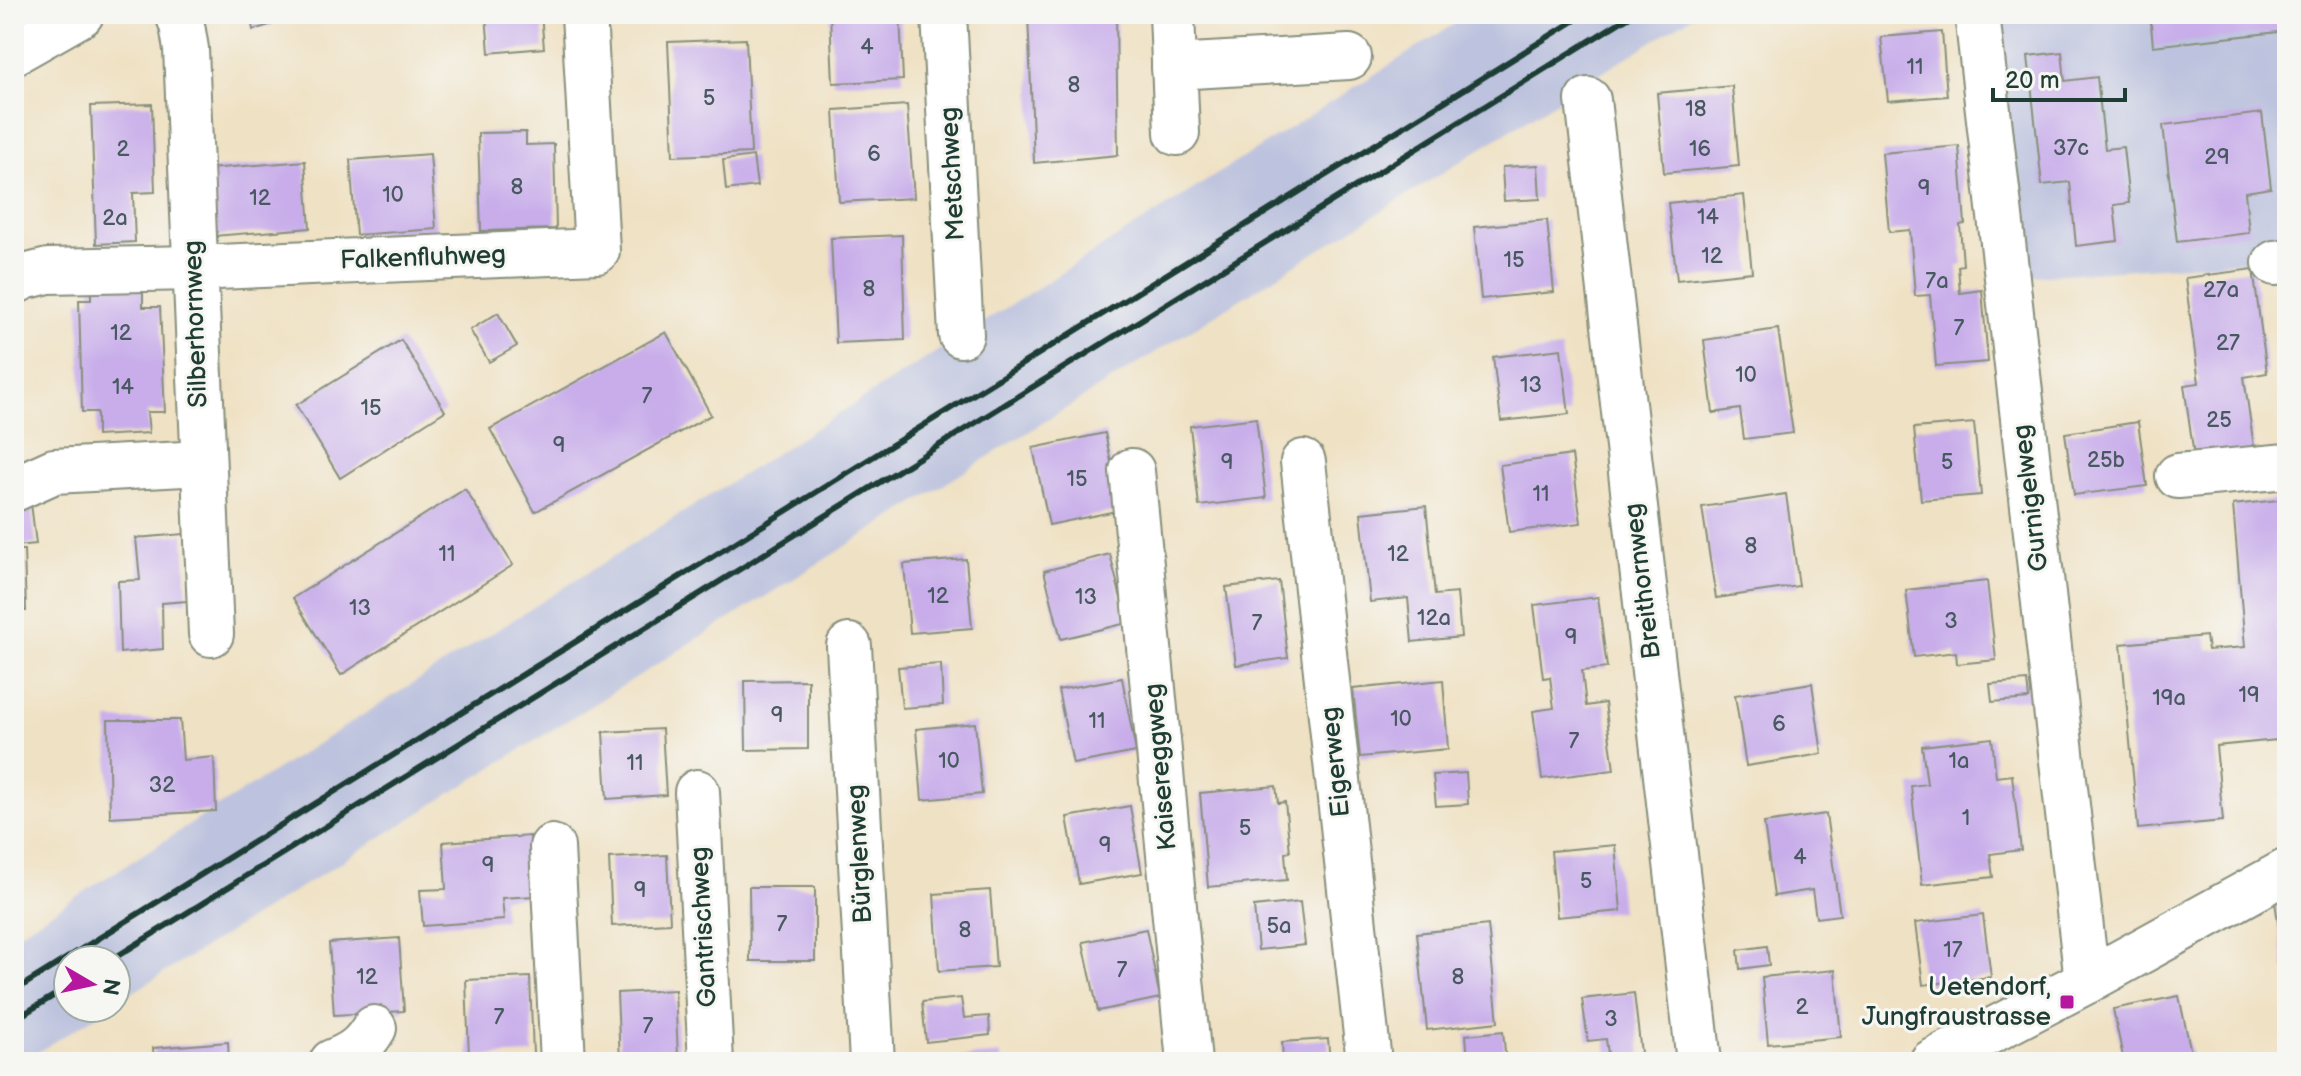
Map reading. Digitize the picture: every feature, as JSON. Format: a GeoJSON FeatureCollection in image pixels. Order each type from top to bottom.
{"type":"FeatureCollection","features":[{"type":"Feature","properties":{"kind":"street"},"geometry":{"type":"LineString","coordinates":[[14,52],[81,14]]}},
{"type":"Feature","properties":{"kind":"street","name":"Silberhornweg"},"geometry":{"type":"LineString","coordinates":[[178,14],[186,49],[211,634]]}},
{"type":"Feature","properties":{"kind":"street","name":"Falkenfluhweg"},"geometry":{"type":"LineString","coordinates":[[14,282],[48,271],[597,251],[584,14]]}},
{"type":"Feature","properties":{"kind":"street","name":"Metschweg"},"geometry":{"type":"LineString","coordinates":[[944,14],[961,335]]}},
{"type":"Feature","properties":{"kind":"street"},"geometry":{"type":"LineString","coordinates":[[1172,14],[1177,133]]}},
{"type":"Feature","properties":{"kind":"street","name":"Gurnigelweg"},"geometry":{"type":"LineString","coordinates":[[1977,14],[2087,981]]}},
{"type":"Feature","properties":{"kind":"street"},"geometry":{"type":"LineString","coordinates":[[1174,67],[1349,57]]}},
{"type":"Feature","properties":{"kind":"street","name":"Breithornweg"},"geometry":{"type":"LineString","coordinates":[[1588,100],[1699,1062]]}},
{"type":"Feature","properties":{"kind":"street","name":"Eigerweg"},"geometry":{"type":"LineString","coordinates":[[1303,462],[1369,1062]]}},
{"type":"Feature","properties":{"kind":"street"},"geometry":{"type":"LineString","coordinates":[[14,489],[54,471],[202,463]]}},
{"type":"Feature","properties":{"kind":"street"},"geometry":{"type":"LineString","coordinates":[[2178,476],[2287,466]]}},
{"type":"Feature","properties":{"kind":"street","name":"Kaisereggweg"},"geometry":{"type":"LineString","coordinates":[[1132,471],[1189,1062]]}},
{"type":"Feature","properties":{"kind":"street","name":"Bürglenweg"},"geometry":{"type":"LineString","coordinates":[[849,646],[872,1062]]}},
{"type":"Feature","properties":{"kind":"street","name":"Gantrischweg"},"geometry":{"type":"LineString","coordinates":[[697,792],[711,1062]]}},
{"type":"Feature","properties":{"kind":"street"},"geometry":{"type":"LineString","coordinates":[[552,847],[563,1062]]}},
{"type":"Feature","properties":{"kind":"street"},"geometry":{"type":"LineString","coordinates":[[1932,1062],[2287,871]]}},
{"type":"Feature","properties":{"kind":"street"},"geometry":{"type":"LineString","coordinates":[[332,1062],[366,1043],[374,1028]]}},
{"type":"Feature","properties":{"kind":"shaded area"},"geometry":{"type":"Polygon","coordinates":[[[1470,14],[1696,14],[132,993],[132,944],[52,944],[52,1024],[83,1024],[22,1062],[14,1062],[14,936],[1470,14]]]}},
{"type":"Feature","properties":{"kind":"shaded area"},"geometry":{"type":"Polygon","coordinates":[[[1987,14],[2287,14],[2287,258],[2006,278],[1987,14]]]}},
{"type":"Feature","properties":{"kind":"building"},"geometry":{"type":"Polygon","coordinates":[[[250,14],[303,14],[303,15],[253,30],[250,14]]]}},
{"type":"Feature","properties":{"kind":"building"},"geometry":{"type":"Polygon","coordinates":[[[486,14],[541,14],[544,48],[489,53],[486,14]]]}},
{"type":"Feature","properties":{"kind":"building"},"geometry":{"type":"Polygon","coordinates":[[[830,14],[900,14],[903,80],[833,83],[830,14]]]}},
{"type":"Feature","properties":{"kind":"building"},"geometry":{"type":"Polygon","coordinates":[[[1028,14],[1116,14],[1118,155],[1034,163],[1028,14]]]}},
{"type":"Feature","properties":{"kind":"building"},"geometry":{"type":"Polygon","coordinates":[[[1236,14],[1334,14],[1334,16],[1237,21],[1236,14]]]}},
{"type":"Feature","properties":{"kind":"building"},"geometry":{"type":"Polygon","coordinates":[[[2150,14],[2287,14],[2287,31],[2153,46],[2150,14]]]}},
{"type":"Feature","properties":{"kind":"building"},"geometry":{"type":"Polygon","coordinates":[[[1942,32],[1947,96],[1888,101],[1881,37],[1942,32]]]}},
{"type":"Feature","properties":{"kind":"building"},"geometry":{"type":"Polygon","coordinates":[[[746,39],[751,153],[673,156],[668,42],[746,39]]]}},
{"type":"Feature","properties":{"kind":"building"},"geometry":{"type":"Polygon","coordinates":[[[2062,52],[2065,81],[2097,77],[2105,149],[2123,147],[2129,203],[2114,205],[2118,241],[2076,246],[2070,182],[2042,185],[2028,56],[2062,52]]]}},
{"type":"Feature","properties":{"kind":"building"},"geometry":{"type":"Polygon","coordinates":[[[1732,86],[1739,166],[1664,173],[1657,93],[1732,86]]]}},
{"type":"Feature","properties":{"kind":"building"},"geometry":{"type":"Polygon","coordinates":[[[152,104],[155,192],[133,193],[135,242],[96,244],[91,106],[152,104]]]}},
{"type":"Feature","properties":{"kind":"building"},"geometry":{"type":"Polygon","coordinates":[[[907,105],[914,198],[839,202],[834,110],[907,105]]]}},
{"type":"Feature","properties":{"kind":"building"},"geometry":{"type":"Polygon","coordinates":[[[2262,113],[2271,188],[2245,192],[2249,233],[2177,242],[2163,125],[2262,113]]]}},
{"type":"Feature","properties":{"kind":"building"},"geometry":{"type":"Polygon","coordinates":[[[526,132],[526,145],[554,144],[556,229],[481,231],[478,133],[526,132]]]}},
{"type":"Feature","properties":{"kind":"building"},"geometry":{"type":"Polygon","coordinates":[[[1959,146],[1965,224],[1960,225],[1963,265],[1958,266],[1960,293],[1982,290],[1988,362],[1936,366],[1930,295],[1915,296],[1910,230],[1889,232],[1882,153],[1959,146]]]}},
{"type":"Feature","properties":{"kind":"building"},"geometry":{"type":"Polygon","coordinates":[[[430,154],[436,229],[356,235],[350,160],[430,154]]]}},
{"type":"Feature","properties":{"kind":"building"},"geometry":{"type":"Polygon","coordinates":[[[753,156],[757,186],[726,190],[723,160],[753,156]]]}},
{"type":"Feature","properties":{"kind":"building"},"geometry":{"type":"Polygon","coordinates":[[[305,161],[310,228],[214,236],[209,169],[305,161]]]}},
{"type":"Feature","properties":{"kind":"building"},"geometry":{"type":"Polygon","coordinates":[[[1538,165],[1540,199],[1504,201],[1502,167],[1538,165]]]}},
{"type":"Feature","properties":{"kind":"building"},"geometry":{"type":"Polygon","coordinates":[[[1744,195],[1752,272],[1677,280],[1668,203],[1744,195]]]}},
{"type":"Feature","properties":{"kind":"building"},"geometry":{"type":"Polygon","coordinates":[[[1547,220],[1554,292],[1481,299],[1474,227],[1547,220]]]}},
{"type":"Feature","properties":{"kind":"building"},"geometry":{"type":"Polygon","coordinates":[[[902,235],[905,340],[836,343],[831,238],[902,235]]]}},
{"type":"Feature","properties":{"kind":"building"},"geometry":{"type":"Polygon","coordinates":[[[2253,269],[2267,373],[2244,377],[2255,454],[2195,463],[2184,385],[2199,383],[2185,278],[2253,269]]]}},
{"type":"Feature","properties":{"kind":"building"},"geometry":{"type":"Polygon","coordinates":[[[143,283],[143,307],[160,307],[165,412],[147,412],[149,433],[97,436],[97,412],[82,412],[79,300],[91,300],[91,284],[143,283]]]}},
{"type":"Feature","properties":{"kind":"building"},"geometry":{"type":"Polygon","coordinates":[[[498,313],[517,346],[489,362],[470,330],[498,313]]]}},
{"type":"Feature","properties":{"kind":"building"},"geometry":{"type":"Polygon","coordinates":[[[1778,329],[1793,433],[1744,439],[1740,409],[1713,413],[1704,340],[1778,329]]]}},
{"type":"Feature","properties":{"kind":"building"},"geometry":{"type":"Polygon","coordinates":[[[666,332],[711,415],[535,512],[490,429],[666,332]]]}},
{"type":"Feature","properties":{"kind":"building"},"geometry":{"type":"Polygon","coordinates":[[[401,340],[445,411],[340,478],[296,405],[401,340]]]}},
{"type":"Feature","properties":{"kind":"building"},"geometry":{"type":"Polygon","coordinates":[[[1561,349],[1569,414],[1501,421],[1493,357],[1561,349]]]}},
{"type":"Feature","properties":{"kind":"building"},"geometry":{"type":"Polygon","coordinates":[[[1256,418],[1266,498],[1199,506],[1190,426],[1256,418]]]}},
{"type":"Feature","properties":{"kind":"building"},"geometry":{"type":"Polygon","coordinates":[[[2138,422],[2147,486],[2074,495],[2065,433],[2138,422]]]}},
{"type":"Feature","properties":{"kind":"building"},"geometry":{"type":"Polygon","coordinates":[[[1974,423],[1981,495],[1921,500],[1914,428],[1974,423]]]}},
{"type":"Feature","properties":{"kind":"building"},"geometry":{"type":"Polygon","coordinates":[[[1105,433],[1121,510],[1049,525],[1033,448],[1105,433]]]}},
{"type":"Feature","properties":{"kind":"building"},"geometry":{"type":"Polygon","coordinates":[[[1572,455],[1581,523],[1509,532],[1500,465],[1572,455]]]}},
{"type":"Feature","properties":{"kind":"building"},"geometry":{"type":"Polygon","coordinates":[[[465,489],[513,565],[341,675],[293,598],[465,489]]]}},
{"type":"Feature","properties":{"kind":"building"},"geometry":{"type":"Polygon","coordinates":[[[1786,494],[1799,586],[1716,598],[1702,507],[1786,494]]]}},
{"type":"Feature","properties":{"kind":"building"},"geometry":{"type":"Polygon","coordinates":[[[2287,499],[2287,739],[2216,746],[2223,821],[2138,829],[2121,644],[2206,636],[2208,650],[2245,647],[2233,505],[2287,499]]]}},
{"type":"Feature","properties":{"kind":"building"},"geometry":{"type":"Polygon","coordinates":[[[31,503],[36,544],[16,546],[14,505],[31,503]]]}},
{"type":"Feature","properties":{"kind":"building"},"geometry":{"type":"Polygon","coordinates":[[[1426,506],[1435,595],[1457,593],[1461,637],[1412,642],[1408,598],[1370,602],[1361,513],[1426,506]]]}},
{"type":"Feature","properties":{"kind":"building"},"geometry":{"type":"Polygon","coordinates":[[[184,534],[187,601],[162,603],[163,649],[120,653],[118,581],[140,580],[136,538],[184,534]]]}},
{"type":"Feature","properties":{"kind":"building"},"geometry":{"type":"Polygon","coordinates":[[[14,550],[24,550],[26,611],[20,611],[20,638],[14,638],[14,550]]]}},
{"type":"Feature","properties":{"kind":"building"},"geometry":{"type":"Polygon","coordinates":[[[1110,554],[1127,623],[1061,639],[1044,571],[1110,554]]]}},
{"type":"Feature","properties":{"kind":"building"},"geometry":{"type":"Polygon","coordinates":[[[966,559],[972,628],[910,633],[904,564],[966,559]]]}},
{"type":"Feature","properties":{"kind":"building"},"geometry":{"type":"Polygon","coordinates":[[[1279,581],[1288,658],[1236,665],[1226,587],[1279,581]]]}},
{"type":"Feature","properties":{"kind":"building"},"geometry":{"type":"Polygon","coordinates":[[[1987,581],[1996,660],[1957,664],[1956,652],[1914,657],[1906,590],[1987,581]]]}},
{"type":"Feature","properties":{"kind":"building"},"geometry":{"type":"Polygon","coordinates":[[[1598,597],[1607,668],[1582,671],[1586,706],[1605,703],[1614,770],[1542,779],[1533,711],[1554,708],[1550,677],[1543,678],[1534,605],[1598,597]]]}},
{"type":"Feature","properties":{"kind":"building"},"geometry":{"type":"Polygon","coordinates":[[[941,664],[943,705],[902,708],[898,667],[941,664]]]}},
{"type":"Feature","properties":{"kind":"building"},"geometry":{"type":"Polygon","coordinates":[[[1122,678],[1136,752],[1073,764],[1058,690],[1122,678]]]}},
{"type":"Feature","properties":{"kind":"building"},"geometry":{"type":"Polygon","coordinates":[[[808,680],[808,749],[746,750],[745,681],[808,680]]]}},
{"type":"Feature","properties":{"kind":"building"},"geometry":{"type":"Polygon","coordinates":[[[1443,680],[1448,749],[1360,757],[1353,689],[1443,680]]]}},
{"type":"Feature","properties":{"kind":"building"},"geometry":{"type":"Polygon","coordinates":[[[2027,681],[2029,699],[1992,702],[1990,684],[2027,681]]]}},
{"type":"Feature","properties":{"kind":"building"},"geometry":{"type":"Polygon","coordinates":[[[1812,683],[1822,754],[1746,766],[1735,695],[1812,683]]]}},
{"type":"Feature","properties":{"kind":"building"},"geometry":{"type":"Polygon","coordinates":[[[108,720],[180,720],[183,760],[214,757],[216,811],[110,817],[108,720]]]}},
{"type":"Feature","properties":{"kind":"building"},"geometry":{"type":"Polygon","coordinates":[[[975,723],[982,794],[922,800],[916,729],[975,723]]]}},
{"type":"Feature","properties":{"kind":"building"},"geometry":{"type":"Polygon","coordinates":[[[662,729],[666,795],[607,799],[603,732],[662,729]]]}},
{"type":"Feature","properties":{"kind":"building"},"geometry":{"type":"Polygon","coordinates":[[[1992,738],[1996,777],[2012,775],[2021,850],[1990,854],[1993,877],[1922,885],[1911,786],[1927,784],[1922,746],[1992,738]]]}},
{"type":"Feature","properties":{"kind":"building"},"geometry":{"type":"Polygon","coordinates":[[[1466,773],[1468,804],[1436,806],[1433,775],[1466,773]]]}},
{"type":"Feature","properties":{"kind":"building"},"geometry":{"type":"Polygon","coordinates":[[[1276,786],[1278,803],[1285,802],[1290,852],[1285,853],[1287,880],[1208,887],[1200,793],[1276,786]]]}},
{"type":"Feature","properties":{"kind":"building"},"geometry":{"type":"Polygon","coordinates":[[[1130,806],[1142,873],[1079,884],[1067,817],[1130,806]]]}},
{"type":"Feature","properties":{"kind":"building"},"geometry":{"type":"Polygon","coordinates":[[[1826,814],[1840,915],[1816,918],[1812,890],[1774,896],[1764,823],[1826,814]]]}},
{"type":"Feature","properties":{"kind":"building"},"geometry":{"type":"Polygon","coordinates":[[[530,836],[534,896],[502,898],[504,920],[423,926],[420,890],[446,889],[443,842],[530,836]]]}},
{"type":"Feature","properties":{"kind":"building"},"geometry":{"type":"Polygon","coordinates":[[[1615,845],[1621,911],[1557,917],[1551,851],[1615,845]]]}},
{"type":"Feature","properties":{"kind":"building"},"geometry":{"type":"Polygon","coordinates":[[[667,855],[670,923],[612,926],[609,858],[667,855]]]}},
{"type":"Feature","properties":{"kind":"building"},"geometry":{"type":"Polygon","coordinates":[[[749,887],[815,887],[815,961],[750,961],[749,887]]]}},
{"type":"Feature","properties":{"kind":"building"},"geometry":{"type":"Polygon","coordinates":[[[990,890],[996,967],[939,971],[934,894],[990,890]]]}},
{"type":"Feature","properties":{"kind":"building"},"geometry":{"type":"Polygon","coordinates":[[[2287,900],[2287,968],[2285,969],[2275,902],[2287,900]]]}},
{"type":"Feature","properties":{"kind":"building"},"geometry":{"type":"Polygon","coordinates":[[[1300,902],[1305,945],[1258,950],[1254,907],[1300,902]]]}},
{"type":"Feature","properties":{"kind":"building"},"geometry":{"type":"Polygon","coordinates":[[[1983,915],[1991,977],[1923,985],[1915,923],[1983,915]]]}},
{"type":"Feature","properties":{"kind":"building"},"geometry":{"type":"Polygon","coordinates":[[[1488,925],[1498,1022],[1427,1030],[1417,933],[1488,925]]]}},
{"type":"Feature","properties":{"kind":"building"},"geometry":{"type":"Polygon","coordinates":[[[1146,929],[1160,998],[1098,1011],[1083,942],[1146,929]]]}},
{"type":"Feature","properties":{"kind":"building"},"geometry":{"type":"Polygon","coordinates":[[[399,938],[404,1011],[334,1015],[329,943],[399,938]]]}},
{"type":"Feature","properties":{"kind":"building"},"geometry":{"type":"Polygon","coordinates":[[[1767,946],[1769,965],[1740,969],[1738,950],[1767,946]]]}},
{"type":"Feature","properties":{"kind":"building"},"geometry":{"type":"Polygon","coordinates":[[[1835,970],[1841,1037],[1768,1044],[1762,977],[1835,970]]]}},
{"type":"Feature","properties":{"kind":"building"},"geometry":{"type":"Polygon","coordinates":[[[530,977],[533,1054],[469,1057],[466,980],[530,977]]]}},
{"type":"Feature","properties":{"kind":"building"},"geometry":{"type":"Polygon","coordinates":[[[675,990],[678,1058],[620,1061],[617,993],[675,990]]]}},
{"type":"Feature","properties":{"kind":"building"},"geometry":{"type":"Polygon","coordinates":[[[1634,993],[1642,1062],[1609,1062],[1606,1039],[1588,1041],[1582,999],[1634,993]]]}},
{"type":"Feature","properties":{"kind":"building"},"geometry":{"type":"Polygon","coordinates":[[[2179,996],[2192,1057],[2168,1062],[2124,1062],[2113,1009],[2179,996]]]}},
{"type":"Feature","properties":{"kind":"building"},"geometry":{"type":"Polygon","coordinates":[[[961,998],[964,1018],[989,1016],[990,1035],[926,1042],[922,1002],[961,998]]]}},
{"type":"Feature","properties":{"kind":"building"},"geometry":{"type":"Polygon","coordinates":[[[1503,1031],[1506,1062],[1468,1062],[1466,1035],[1503,1031]]]}},
{"type":"Feature","properties":{"kind":"building"},"geometry":{"type":"Polygon","coordinates":[[[1328,1039],[1330,1062],[1283,1062],[1282,1042],[1328,1039]]]}},
{"type":"Feature","properties":{"kind":"building"},"geometry":{"type":"Polygon","coordinates":[[[228,1042],[229,1062],[154,1062],[153,1048],[228,1042]]]}},
{"type":"Feature","properties":{"kind":"building"},"geometry":{"type":"Polygon","coordinates":[[[1001,1054],[1001,1062],[945,1062],[945,1059],[1001,1054]]]}},
{"type":"Feature","properties":{"kind":"railway"},"geometry":{"type":"LineString","coordinates":[[14,991],[1585,14]]}},
{"type":"Feature","properties":{"kind":"railway"},"geometry":{"type":"LineString","coordinates":[[132,947],[1633,14]]}},
{"type":"Feature","properties":{"kind":"railway"},"geometry":{"type":"LineString","coordinates":[[14,1020],[52,997]]}},
{"type":"Feature","properties":{"kind":"place","name":"Uetendorf, Jungfraustrasse"},"geometry":{"type":"Point","coordinates":[2067,1002]}}]}
